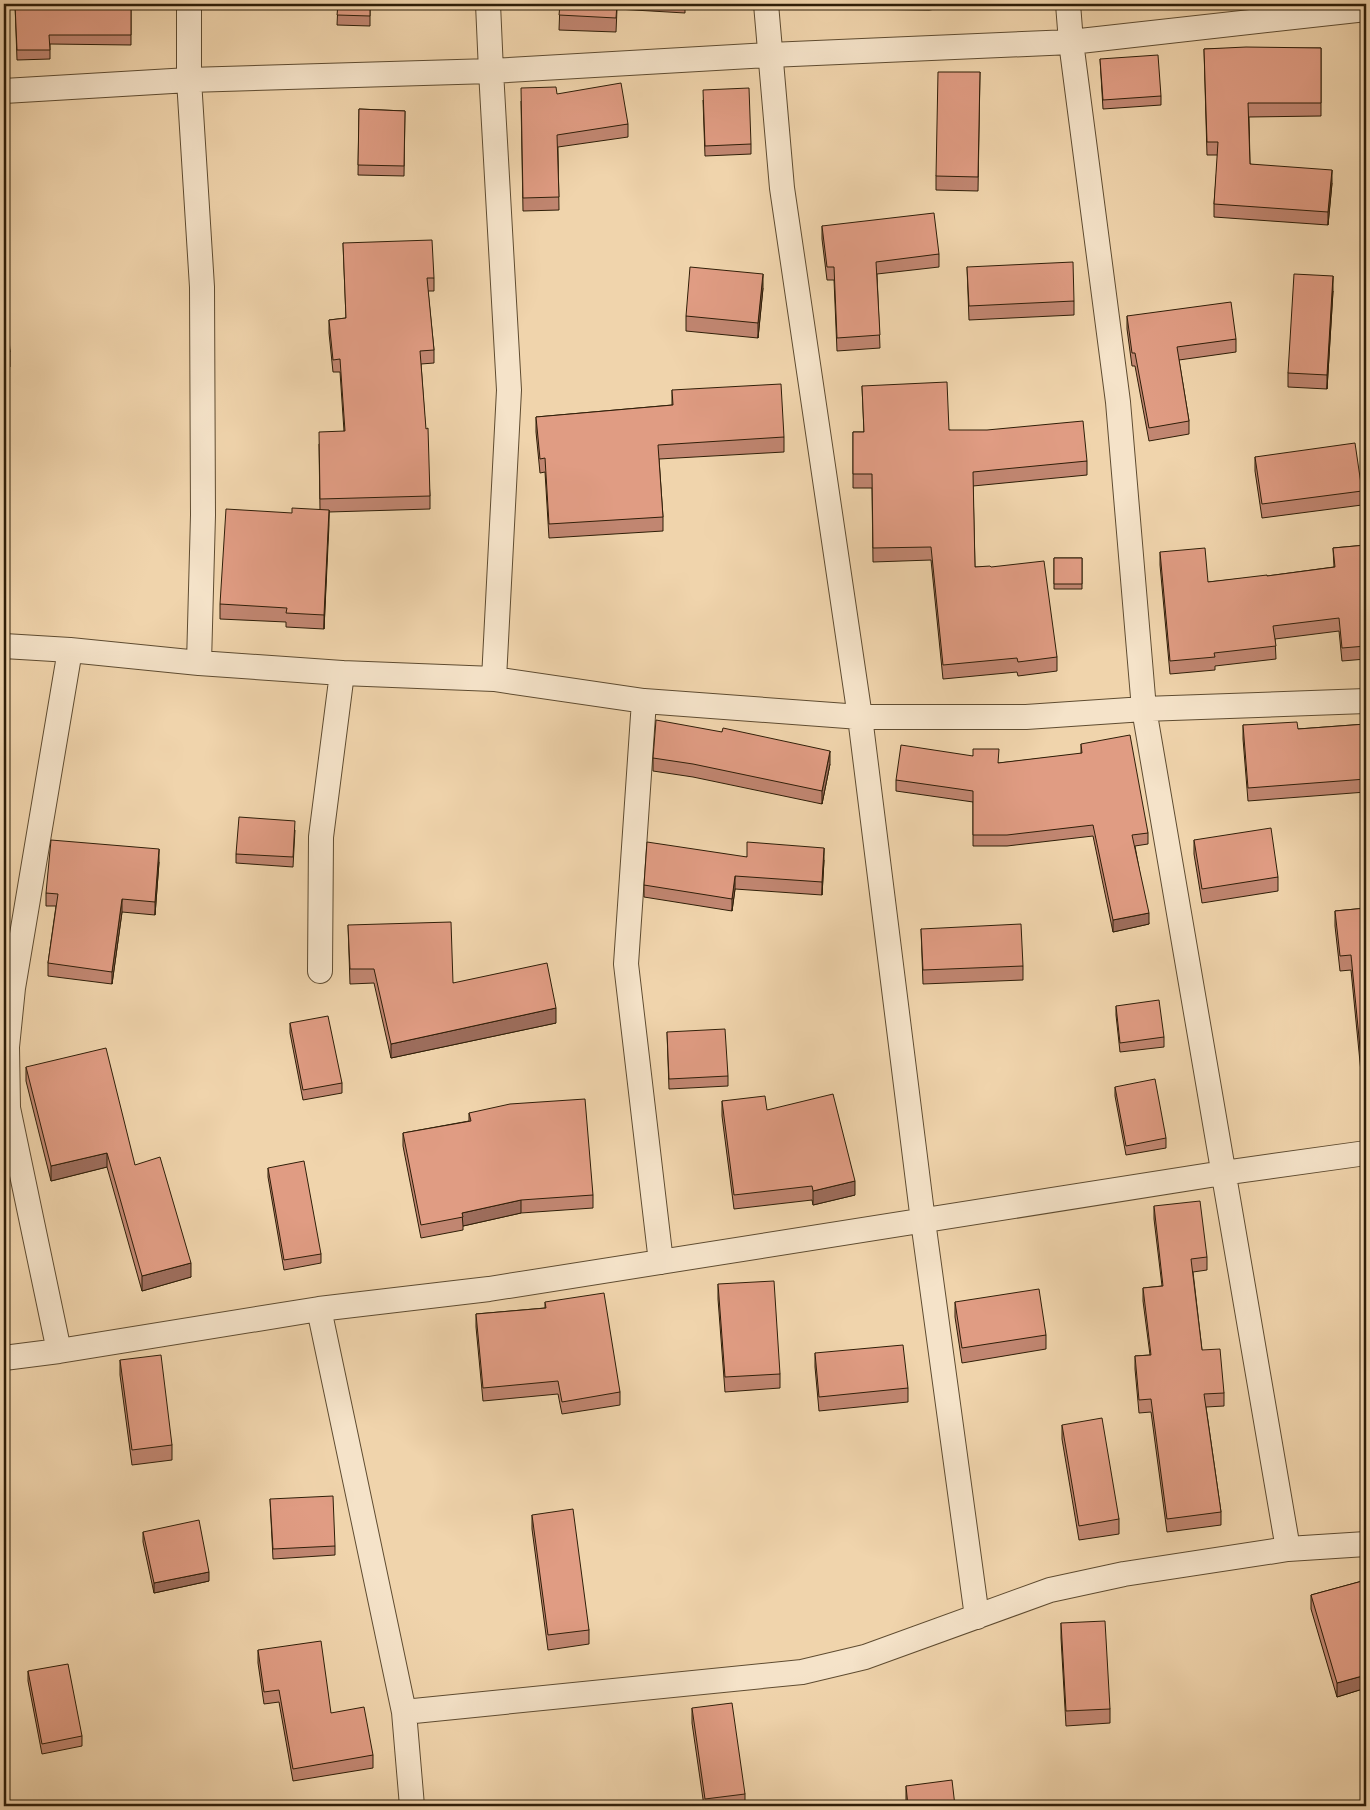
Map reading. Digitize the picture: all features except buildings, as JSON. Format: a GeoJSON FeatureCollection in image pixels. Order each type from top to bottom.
{"type":"FeatureCollection","features":[{"type":"Feature","properties":{"kind":"street"},"geometry":{"type":"LineString","coordinates":[[189,4],[190,80],[202,287],[203,515],[199,662]]}},
{"type":"Feature","properties":{"kind":"street"},"geometry":{"type":"LineString","coordinates":[[488,4],[509,390],[494,679]]}},
{"type":"Feature","properties":{"kind":"street"},"geometry":{"type":"LineString","coordinates":[[766,4],[782,188],[860,717],[923,1221],[977,1617]]}},
{"type":"Feature","properties":{"kind":"street"},"geometry":{"type":"LineString","coordinates":[[1068,4],[1071,42],[1118,402],[1144,709],[1288,1549]]}},
{"type":"Feature","properties":{"kind":"street"},"geometry":{"type":"LineString","coordinates":[[4,92],[190,80],[491,71],[770,55],[1071,42],[1366,6]]}},
{"type":"Feature","properties":{"kind":"street"},"geometry":{"type":"LineString","coordinates":[[4,646],[342,673],[494,679],[644,701],[860,717],[1026,716],[1144,709],[1366,701]]}},
{"type":"Feature","properties":{"kind":"street"},"geometry":{"type":"LineString","coordinates":[[60,1351],[8,1108],[7,1048],[13,988],[70,650]]}},
{"type":"Feature","properties":{"kind":"street"},"geometry":{"type":"LineString","coordinates":[[320,971],[321,837],[342,673]]}},
{"type":"Feature","properties":{"kind":"street"},"geometry":{"type":"LineString","coordinates":[[644,701],[626,964],[661,1262]]}},
{"type":"Feature","properties":{"kind":"street"},"geometry":{"type":"LineString","coordinates":[[4,1358],[60,1351],[319,1309],[489,1289],[1223,1172],[1366,1153]]}},
{"type":"Feature","properties":{"kind":"street"},"geometry":{"type":"LineString","coordinates":[[319,1309],[404,1712],[412,1806]]}},
{"type":"Feature","properties":{"kind":"street"},"geometry":{"type":"LineString","coordinates":[[404,1712],[802,1672],[865,1657],[1050,1590],[1124,1574],[1288,1549],[1366,1544]]}}]}
